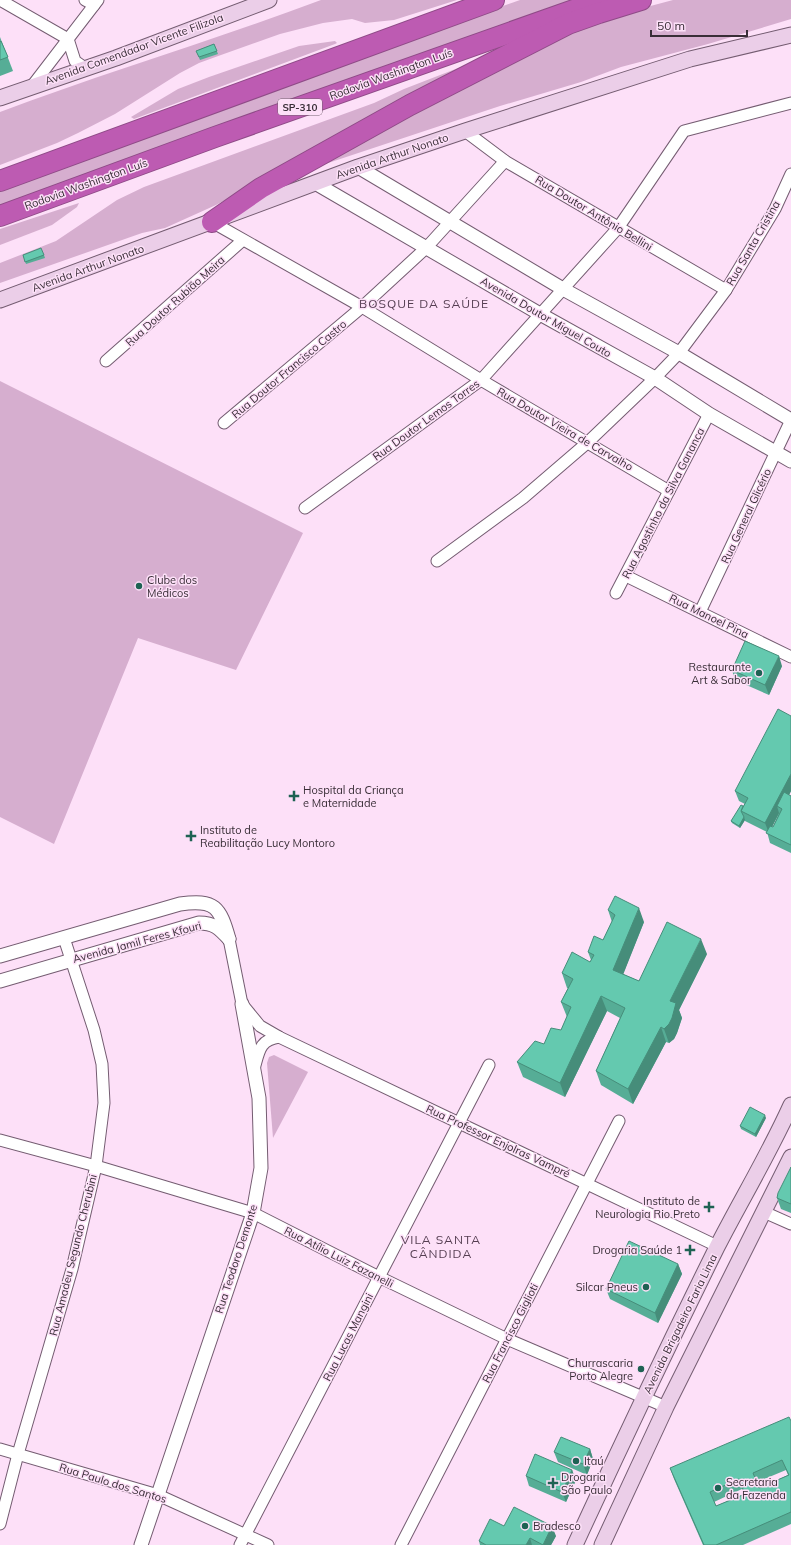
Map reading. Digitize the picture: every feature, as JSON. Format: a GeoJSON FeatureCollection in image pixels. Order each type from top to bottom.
{"type":"FeatureCollection","features":[{"type":"Feature","properties":{"kind":"highway"},"geometry":{"type":"LineString","coordinates":[[0,181],[494,0]]}},
{"type":"Feature","properties":{"kind":"highway","name":"Rodovia Washington Luís"},"geometry":{"type":"LineString","coordinates":[[0,216],[215,137],[602,0]]}},
{"type":"Feature","properties":{"kind":"highway"},"geometry":{"type":"LineString","coordinates":[[212,222],[262,188],[410,104],[568,24],[598,13],[642,0]]}},
{"type":"Feature","properties":{"kind":"main road","name":"Avenida Comendador Vicente Filizola"},"geometry":{"type":"LineString","coordinates":[[0,98],[268,0]]}},
{"type":"Feature","properties":{"kind":"main road","name":"Avenida Arthur Nonato"},"geometry":{"type":"LineString","coordinates":[[0,300],[358,167],[465,131],[690,59],[791,35]]}},
{"type":"Feature","properties":{"kind":"main road","name":"Avenida Brigadeiro Faria Lima"},"geometry":{"type":"LineString","coordinates":[[575,1545],[718,1246],[776,1137],[791,1105]]}},
{"type":"Feature","properties":{"kind":"main road"},"geometry":{"type":"LineString","coordinates":[[602,1545],[666,1407],[791,1157]]}},
{"type":"Feature","properties":{"kind":"main road"},"geometry":{"type":"LineString","coordinates":[[718,1246],[741,1258]]}},
{"type":"Feature","properties":{"kind":"street"},"geometry":{"type":"LineString","coordinates":[[0,0],[68,39],[75,60],[85,68]]}},
{"type":"Feature","properties":{"kind":"street"},"geometry":{"type":"LineString","coordinates":[[32,86],[68,39],[93,2]]}},
{"type":"Feature","properties":{"kind":"street","name":"Rua Doutor Lemos Torres"},"geometry":{"type":"LineString","coordinates":[[305,508],[481,380],[618,228],[684,131],[791,103]]}},
{"type":"Feature","properties":{"kind":"street","name":"Rua Doutor Antônio Bellini"},"geometry":{"type":"LineString","coordinates":[[465,131],[505,161],[726,290]]}},
{"type":"Feature","properties":{"kind":"street","name":"Rua Doutor Francisco Castro"},"geometry":{"type":"LineString","coordinates":[[224,423],[362,307],[426,248],[505,161]]}},
{"type":"Feature","properties":{"kind":"street"},"geometry":{"type":"LineString","coordinates":[[358,167],[449,222],[564,289],[679,353],[791,420]]}},
{"type":"Feature","properties":{"kind":"street","name":"Rua Santa Cristina"},"geometry":{"type":"LineString","coordinates":[[437,561],[523,498],[587,443],[679,353],[726,290],[774,209],[791,174]]}},
{"type":"Feature","properties":{"kind":"street","name":"Avenida Doutor Miguel Couto"},"geometry":{"type":"LineString","coordinates":[[315,183],[540,314],[655,378],[709,414],[791,461]]}},
{"type":"Feature","properties":{"kind":"street","name":"Rua Doutor Vieira de Carvalho"},"geometry":{"type":"LineString","coordinates":[[212,222],[362,307],[481,380],[669,491]]}},
{"type":"Feature","properties":{"kind":"street","name":"Rua Doutor Rubião Meira"},"geometry":{"type":"LineString","coordinates":[[106,361],[243,240]]}},
{"type":"Feature","properties":{"kind":"street"},"geometry":{"type":"LineString","coordinates":[[0,308],[17,294]]}},
{"type":"Feature","properties":{"kind":"street","name":"Rua Agostinho da Silva Gananca"},"geometry":{"type":"LineString","coordinates":[[616,593],[709,414]]}},
{"type":"Feature","properties":{"kind":"street","name":"Rua General Glicério"},"geometry":{"type":"LineString","coordinates":[[700,612],[791,420]]}},
{"type":"Feature","properties":{"kind":"street","name":"Rua Manoel Pina"},"geometry":{"type":"LineString","coordinates":[[626,576],[791,657]]}},
{"type":"Feature","properties":{"kind":"street","name":"Avenida Jamil Feres Kfouri"},"geometry":{"type":"LineString","coordinates":[[0,956],[180,904],[194,902],[210,904],[217,910],[223,918],[229,939]]}},
{"type":"Feature","properties":{"kind":"street","name":"Avenida Jamil Feres Kfouri"},"geometry":{"type":"LineString","coordinates":[[0,981],[199,923],[210,923],[229,939]]}},
{"type":"Feature","properties":{"kind":"street","name":"Rua Amadeu Segundo Cherubini"},"geometry":{"type":"LineString","coordinates":[[0,1524],[18,1454],[72,1269],[96,1166],[104,1103],[102,1064],[94,1030],[64,938]]}},
{"type":"Feature","properties":{"kind":"street","name":"Rua Teodoro Demonte"},"geometry":{"type":"LineString","coordinates":[[141,1545],[253,1213],[260,1168],[259,1098],[229,939]]}},
{"type":"Feature","properties":{"kind":"street","name":"Rua Professor Enjolras Vampré"},"geometry":{"type":"LineString","coordinates":[[242,1004],[260,1026],[279,1037],[718,1246]]}},
{"type":"Feature","properties":{"kind":"street"},"geometry":{"type":"LineString","coordinates":[[254,1069],[261,1046],[269,1039],[279,1037]]}},
{"type":"Feature","properties":{"kind":"street","name":"Rua Lucas Mangini"},"geometry":{"type":"LineString","coordinates":[[240,1545],[489,1065]]}},
{"type":"Feature","properties":{"kind":"street","name":"Rua Francisco Giglioti"},"geometry":{"type":"LineString","coordinates":[[401,1545],[619,1121]]}},
{"type":"Feature","properties":{"kind":"street","name":"Rua Atílio Luiz Fazanelli"},"geometry":{"type":"LineString","coordinates":[[0,1140],[96,1166],[253,1213],[379,1277],[507,1339],[666,1407]]}},
{"type":"Feature","properties":{"kind":"street"},"geometry":{"type":"LineString","coordinates":[[764,1212],[791,1224]]}},
{"type":"Feature","properties":{"kind":"street","name":"Rua Paulo dos Santos"},"geometry":{"type":"LineString","coordinates":[[0,1449],[158,1495],[268,1545]]}},
{"type":"Feature","properties":{"kind":"shaded area"},"geometry":{"type":"Polygon","coordinates":[[[321,0],[457,0],[394,20],[365,23],[352,19],[323,23],[280,34],[221,55],[199,63],[180,73],[115,114],[78,133],[57,143],[0,165],[0,112],[321,0]]]}},
{"type":"Feature","properties":{"kind":"shaded area"},"geometry":{"type":"Polygon","coordinates":[[[520,0],[575,0],[0,206],[0,187],[520,0]]]}},
{"type":"Feature","properties":{"kind":"shaded area"},"geometry":{"type":"Polygon","coordinates":[[[673,0],[791,0],[791,19],[708,44],[621,67],[581,82],[500,106],[310,169],[572,32],[628,12],[673,0]]]}},
{"type":"Feature","properties":{"kind":"shaded area"},"geometry":{"type":"Polygon","coordinates":[[[335,41],[337,43],[134,119],[131,117],[178,89],[209,77],[299,46],[335,41]]]}},
{"type":"Feature","properties":{"kind":"shaded area"},"geometry":{"type":"Polygon","coordinates":[[[484,58],[468,69],[216,205],[165,228],[142,233],[0,283],[0,263],[56,241],[117,200],[144,187],[374,103],[404,89],[484,58]]]}},
{"type":"Feature","properties":{"kind":"shaded area"},"geometry":{"type":"Polygon","coordinates":[[[79,203],[77,207],[52,225],[0,245],[0,229],[79,203]]]}},
{"type":"Feature","properties":{"kind":"shaded area","name":"Clube dos Médicos"},"geometry":{"type":"Polygon","coordinates":[[[0,381],[303,533],[236,670],[138,638],[54,844],[0,817],[0,381]]]}},
{"type":"Feature","properties":{"kind":"shaded area"},"geometry":{"type":"Polygon","coordinates":[[[274,1055],[308,1072],[273,1138],[267,1063],[269,1057],[274,1055]]]}},
{"type":"Feature","properties":{"kind":"building"},"geometry":{"type":"Polygon","coordinates":[[[1,41],[8,57],[0,60],[0,42],[1,41]]]}},
{"type":"Feature","properties":{"kind":"building"},"geometry":{"type":"Polygon","coordinates":[[[214,44],[217,51],[199,57],[196,51],[214,44]]]}},
{"type":"Feature","properties":{"kind":"building"},"geometry":{"type":"Polygon","coordinates":[[[41,248],[44,255],[25,262],[23,255],[41,248]]]}},
{"type":"Feature","properties":{"kind":"building","name":"Restaurante Art & Sabor"},"geometry":{"type":"Polygon","coordinates":[[[745,641],[779,656],[765,685],[732,670],[745,641]]]}},
{"type":"Feature","properties":{"kind":"building"},"geometry":{"type":"Polygon","coordinates":[[[778,709],[791,716],[791,774],[765,823],[741,811],[748,798],[735,791],[778,709]]]}},
{"type":"Feature","properties":{"kind":"building"},"geometry":{"type":"Polygon","coordinates":[[[784,792],[791,796],[791,845],[766,833],[770,826],[773,827],[782,809],[777,806],[784,792]]]}},
{"type":"Feature","properties":{"kind":"building"},"geometry":{"type":"Polygon","coordinates":[[[741,805],[743,806],[741,811],[744,817],[739,826],[731,821],[741,805]]]}},
{"type":"Feature","properties":{"kind":"building"},"geometry":{"type":"Polygon","coordinates":[[[615,896],[639,908],[613,970],[639,981],[667,922],[701,939],[670,1001],[676,1003],[672,1018],[664,1029],[661,1027],[628,1089],[596,1071],[625,1008],[601,996],[560,1083],[517,1062],[535,1041],[544,1044],[551,1028],[561,1030],[571,1007],[561,1002],[573,979],[562,973],[572,952],[590,962],[594,955],[588,952],[594,936],[603,940],[615,915],[608,910],[615,896]]]}},
{"type":"Feature","properties":{"kind":"building"},"geometry":{"type":"Polygon","coordinates":[[[750,1107],[765,1115],[755,1134],[740,1126],[750,1107]]]}},
{"type":"Feature","properties":{"kind":"building"},"geometry":{"type":"Polygon","coordinates":[[[791,1167],[791,1204],[777,1198],[791,1167]]]}},
{"type":"Feature","properties":{"kind":"building","name":"Silcar Pneus"},"geometry":{"type":"Polygon","coordinates":[[[629,1241],[678,1264],[655,1313],[606,1289],[629,1241]]]}},
{"type":"Feature","properties":{"kind":"building","name":"Secretaria da Fazenda"},"geometry":{"type":"Polygon","coordinates":[[[789,1417],[791,1421],[791,1512],[716,1545],[704,1545],[670,1468],[789,1417]],[[782,1460],[753,1473],[759,1488],[789,1475],[782,1460]],[[739,1479],[710,1492],[716,1506],[745,1494],[739,1479]]]}},
{"type":"Feature","properties":{"kind":"building"},"geometry":{"type":"Polygon","coordinates":[[[561,1437],[590,1449],[583,1464],[554,1452],[561,1437]]]}},
{"type":"Feature","properties":{"kind":"building"},"geometry":{"type":"Polygon","coordinates":[[[535,1454],[572,1470],[562,1492],[526,1476],[535,1454]]]}},
{"type":"Feature","properties":{"kind":"building"},"geometry":{"type":"Polygon","coordinates":[[[514,1507],[552,1526],[543,1545],[530,1538],[526,1545],[486,1545],[479,1541],[490,1519],[504,1526],[514,1507]]]}},
{"type":"Feature","properties":{"kind":"place","name":"Clube dos Médicos"},"geometry":{"type":"Point","coordinates":[139,586]}},
{"type":"Feature","properties":{"kind":"place","name":"Restaurante Art & Sabor"},"geometry":{"type":"Point","coordinates":[759,673]}},
{"type":"Feature","properties":{"kind":"place","name":"Hospital da Criança e Maternidade"},"geometry":{"type":"Point","coordinates":[294,796]}},
{"type":"Feature","properties":{"kind":"place","name":"Instituto de Reabilitação Lucy Montoro"},"geometry":{"type":"Point","coordinates":[191,836]}},
{"type":"Feature","properties":{"kind":"place","name":"Instituto de Neurologia Rio Preto"},"geometry":{"type":"Point","coordinates":[709,1207]}},
{"type":"Feature","properties":{"kind":"place","name":"Drogaria Saúde 1"},"geometry":{"type":"Point","coordinates":[690,1250]}},
{"type":"Feature","properties":{"kind":"place","name":"Silcar Pneus"},"geometry":{"type":"Point","coordinates":[646,1287]}},
{"type":"Feature","properties":{"kind":"place","name":"Churrascaria Porto Alegre"},"geometry":{"type":"Point","coordinates":[641,1369]}},
{"type":"Feature","properties":{"kind":"place","name":"Itaú"},"geometry":{"type":"Point","coordinates":[576,1461]}},
{"type":"Feature","properties":{"kind":"place","name":"Drogaria São Paulo"},"geometry":{"type":"Point","coordinates":[553,1483]}},
{"type":"Feature","properties":{"kind":"place","name":"Secretaria da Fazenda"},"geometry":{"type":"Point","coordinates":[718,1488]}},
{"type":"Feature","properties":{"kind":"place","name":"Bradesco"},"geometry":{"type":"Point","coordinates":[525,1526]}},
{"type":"Feature","properties":{"kind":"district","name":"BOSQUE DA SAÚDE"},"geometry":{"type":"Point","coordinates":[424,304]}},
{"type":"Feature","properties":{"kind":"district","name":"VILA SANTA CÂNDIDA"},"geometry":{"type":"Point","coordinates":[441,1247]}}]}
